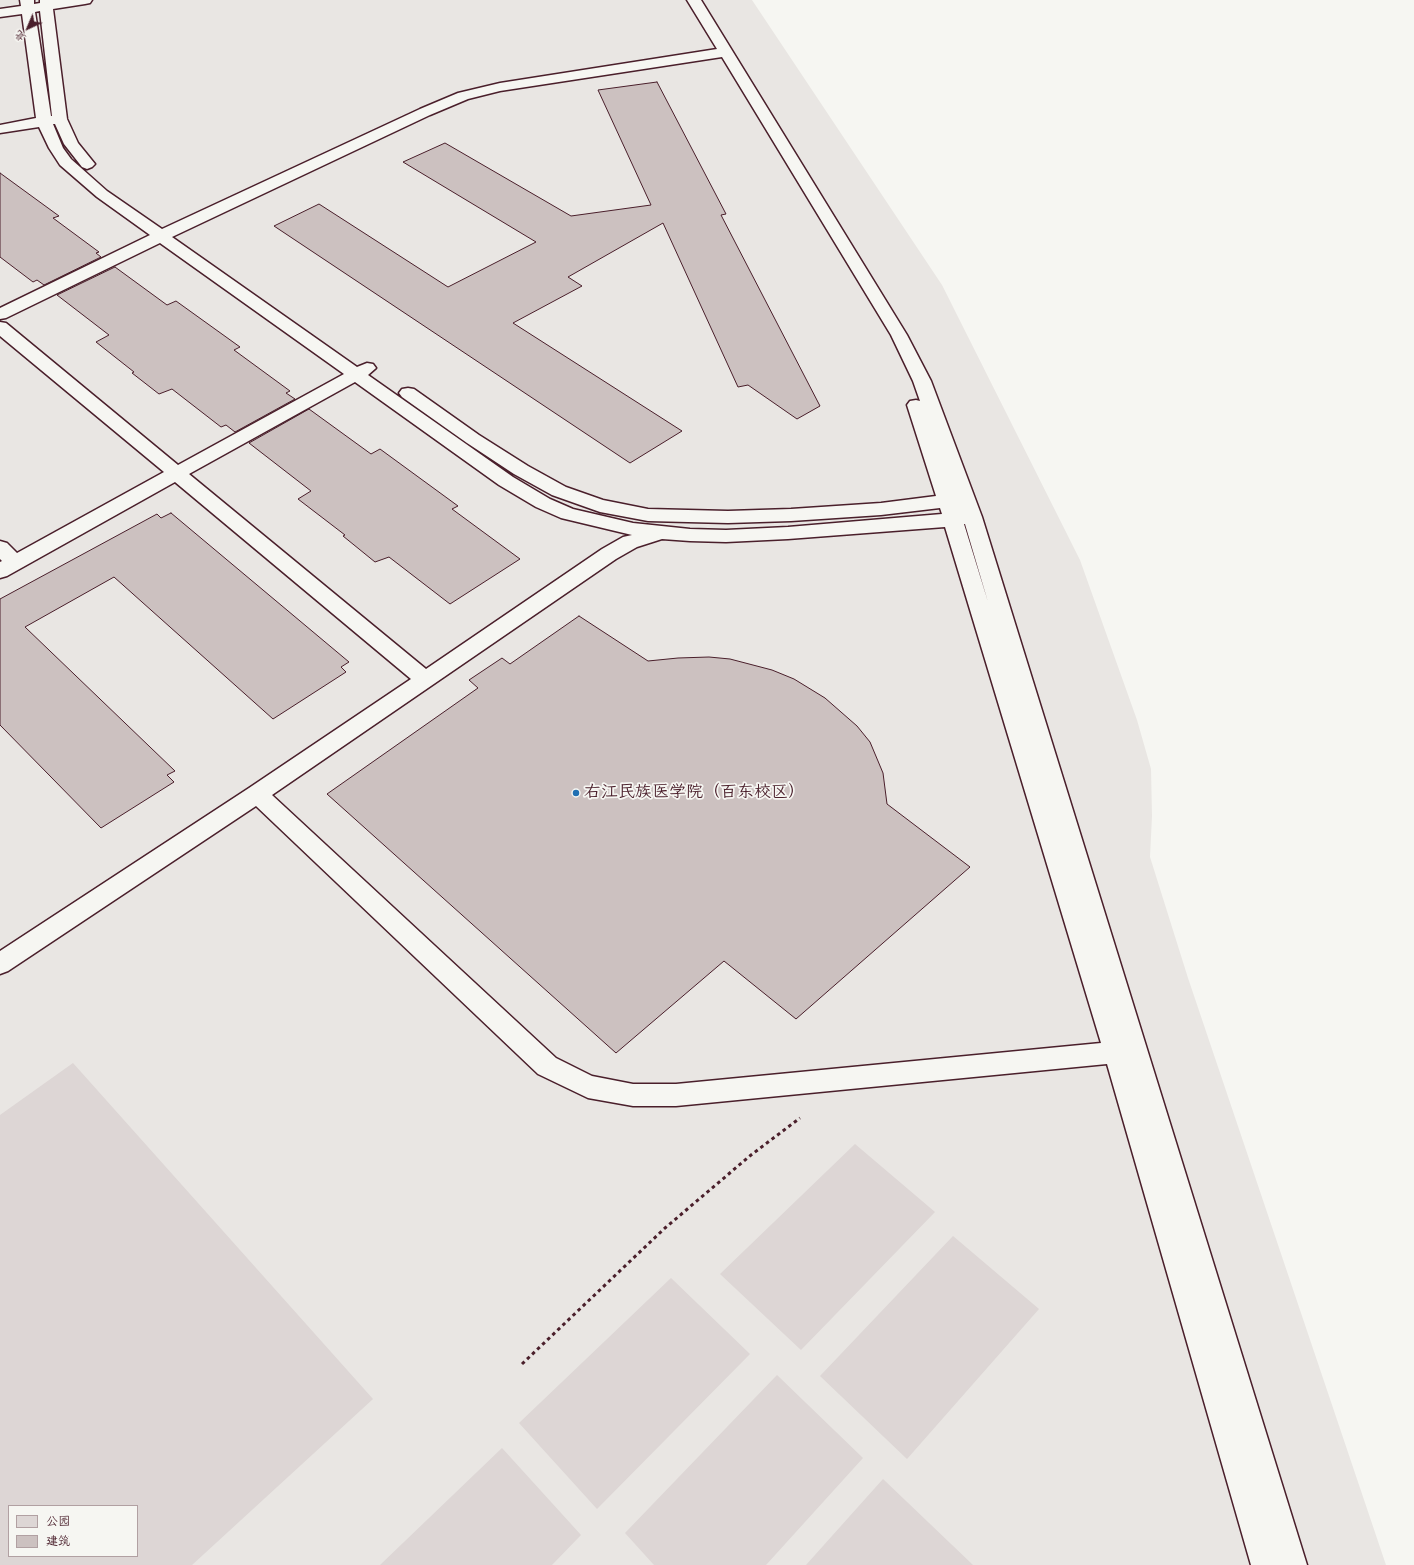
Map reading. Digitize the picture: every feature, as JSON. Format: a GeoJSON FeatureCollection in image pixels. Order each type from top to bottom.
{"type":"FeatureCollection","features":[{"type":"Feature","properties":{"kind":"lane"},"geometry":{"type":"LineString","coordinates":[[0,7],[85,0]]}},
{"type":"Feature","properties":{"kind":"lane"},"geometry":{"type":"LineString","coordinates":[[681,0],[720,53],[899,335],[922,382],[959,509],[1125,1051],[1292,1565]]}},
{"type":"Feature","properties":{"kind":"lane"},"geometry":{"type":"LineString","coordinates":[[694,0],[720,53]]}},
{"type":"Feature","properties":{"kind":"lane"},"geometry":{"type":"LineString","coordinates":[[47,2],[52,120]]}},
{"type":"Feature","properties":{"kind":"lane"},"geometry":{"type":"LineString","coordinates":[[0,14],[27,4]]}},
{"type":"Feature","properties":{"kind":"lane"},"geometry":{"type":"LineString","coordinates":[[27,4],[52,120],[56,148],[65,162],[78,174],[169,232],[362,371],[506,481],[543,503],[568,514],[633,529],[690,535],[741,535],[959,509]]}},
{"type":"Feature","properties":{"kind":"lane"},"geometry":{"type":"LineString","coordinates":[[0,314],[169,232],[425,112],[463,96],[500,87],[720,53]]}},
{"type":"Feature","properties":{"kind":"lane"},"geometry":{"type":"LineString","coordinates":[[0,130],[52,120]]}},
{"type":"Feature","properties":{"kind":"lane"},"geometry":{"type":"LineString","coordinates":[[0,327],[426,680]]}},
{"type":"Feature","properties":{"kind":"lane"},"geometry":{"type":"LineString","coordinates":[[362,371],[521,470],[559,491],[600,506],[648,516],[728,517],[881,509],[959,509]]}},
{"type":"Feature","properties":{"kind":"lane"},"geometry":{"type":"LineString","coordinates":[[0,548],[8,567],[362,371]]}},
{"type":"Feature","properties":{"kind":"lane"},"geometry":{"type":"LineString","coordinates":[[0,964],[257,794],[426,680],[608,554],[630,542],[663,533]]}},
{"type":"Feature","properties":{"kind":"lane"},"geometry":{"type":"LineString","coordinates":[[257,794],[547,1066],[588,1087],[633,1095],[676,1095],[853,1079],[1125,1051]]}},
{"type":"Feature","properties":{"kind":"lane"},"geometry":{"type":"LineString","coordinates":[[1125,1051],[1266,1565]]}},
{"type":"Feature","properties":{"kind":"path"},"geometry":{"type":"LineString","coordinates":[[522,1364],[665,1228],[751,1155],[803,1115]]}},
{"type":"Feature","properties":{"kind":"shaded area","name":"右江民族医学院（百东校区）"},"geometry":{"type":"Polygon","coordinates":[[[0,0],[752,0],[942,285],[1080,560],[1137,720],[1151,769],[1152,816],[1150,857],[1188,978],[1386,1565],[0,1565],[0,0]]]}},
{"type":"Feature","properties":{"kind":"green space"},"geometry":{"type":"Polygon","coordinates":[[[73,1063],[373,1399],[192,1565],[0,1565],[0,1115],[73,1063]]]}},
{"type":"Feature","properties":{"kind":"green space"},"geometry":{"type":"Polygon","coordinates":[[[855,1144],[935,1212],[801,1350],[720,1274],[855,1144]]]}},
{"type":"Feature","properties":{"kind":"green space"},"geometry":{"type":"Polygon","coordinates":[[[953,1236],[1039,1309],[907,1459],[820,1376],[953,1236]]]}},
{"type":"Feature","properties":{"kind":"green space"},"geometry":{"type":"Polygon","coordinates":[[[671,1278],[750,1354],[597,1509],[519,1423],[671,1278]]]}},
{"type":"Feature","properties":{"kind":"green space"},"geometry":{"type":"Polygon","coordinates":[[[777,1375],[863,1458],[766,1565],[654,1565],[625,1533],[777,1375]]]}},
{"type":"Feature","properties":{"kind":"green space"},"geometry":{"type":"Polygon","coordinates":[[[502,1448],[581,1535],[552,1565],[380,1565],[502,1448]]]}},
{"type":"Feature","properties":{"kind":"green space"},"geometry":{"type":"Polygon","coordinates":[[[883,1479],[973,1565],[806,1565],[883,1479]]]}},
{"type":"Feature","properties":{"kind":"building"},"geometry":{"type":"Polygon","coordinates":[[[657,82],[726,214],[721,215],[820,406],[797,419],[748,385],[738,387],[663,223],[568,277],[582,286],[513,323],[682,431],[630,463],[274,226],[319,204],[448,287],[536,242],[403,162],[445,143],[571,216],[651,205],[598,90],[657,82]]]}},
{"type":"Feature","properties":{"kind":"building"},"geometry":{"type":"Polygon","coordinates":[[[0,173],[59,216],[53,218],[99,252],[96,253],[101,257],[44,285],[37,280],[33,282],[0,257],[0,173]]]}},
{"type":"Feature","properties":{"kind":"building"},"geometry":{"type":"Polygon","coordinates":[[[115,267],[167,305],[176,301],[240,347],[234,350],[290,391],[286,393],[295,399],[235,432],[226,425],[221,427],[172,389],[159,394],[96,342],[109,335],[57,295],[115,267]]]}},
{"type":"Feature","properties":{"kind":"building"},"geometry":{"type":"Polygon","coordinates":[[[309,409],[371,454],[380,449],[458,506],[452,509],[520,559],[450,604],[389,557],[375,562],[343,536],[345,535],[298,499],[311,491],[249,443],[309,409]]]}},
{"type":"Feature","properties":{"kind":"building"},"geometry":{"type":"Polygon","coordinates":[[[171,513],[349,662],[341,667],[346,672],[273,719],[114,577],[25,627],[175,771],[167,775],[174,782],[101,828],[0,725],[0,599],[157,514],[161,518],[171,513]]]}},
{"type":"Feature","properties":{"kind":"building"},"geometry":{"type":"Polygon","coordinates":[[[579,616],[648,661],[709,657],[730,659],[772,670],[794,679],[825,698],[857,726],[870,742],[883,773],[887,804],[970,867],[796,1019],[724,961],[616,1053],[327,794],[478,688],[469,680],[502,658],[510,664],[579,616]]]}},
{"type":"Feature","properties":{"kind":"place","name":"右江民族医学院（百东校区）"},"geometry":{"type":"Point","coordinates":[576,793]}}]}
